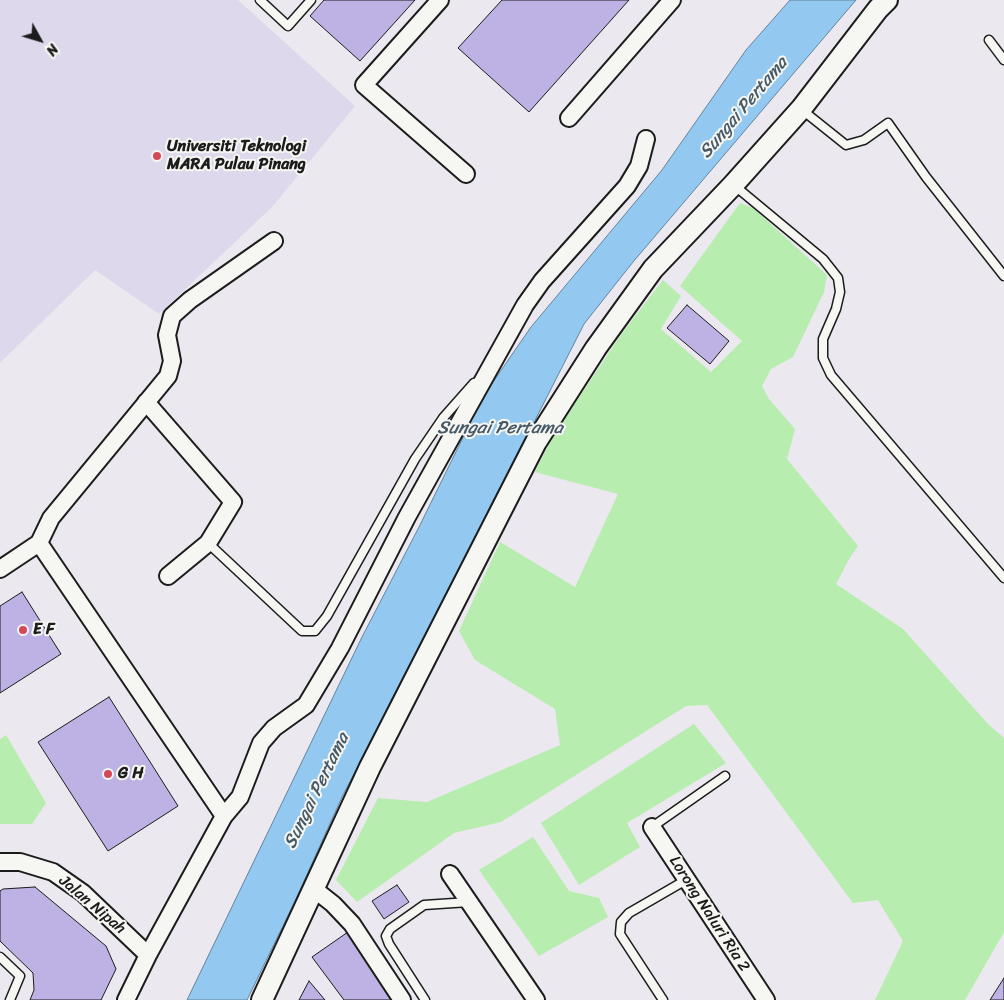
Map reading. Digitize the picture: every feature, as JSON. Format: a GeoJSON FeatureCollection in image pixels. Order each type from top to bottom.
{"type":"FeatureCollection","features":[{"type":"Feature","properties":{"kind":"street"},"geometry":{"type":"LineString","coordinates":[[440,0],[364,85],[466,174]]}},
{"type":"Feature","properties":{"kind":"street"},"geometry":{"type":"LineString","coordinates":[[569,118],[672,0]]}},
{"type":"Feature","properties":{"kind":"street"},"geometry":{"type":"LineString","coordinates":[[262,1000],[370,767],[536,442],[596,348],[653,269],[733,185],[801,109],[887,0]]}},
{"type":"Feature","properties":{"kind":"street"},"geometry":{"type":"LineString","coordinates":[[126,1000],[148,955],[224,816],[240,797],[262,743],[274,728],[306,705],[340,648],[406,517],[525,305],[542,281],[627,186],[639,166],[646,138]]}},
{"type":"Feature","properties":{"kind":"street"},"geometry":{"type":"LineString","coordinates":[[0,569],[39,543],[51,518],[168,376],[172,361],[167,335],[172,316],[190,300],[274,241]]}},
{"type":"Feature","properties":{"kind":"street"},"geometry":{"type":"LineString","coordinates":[[146,402],[233,502],[208,543],[168,576]]}},
{"type":"Feature","properties":{"kind":"street"},"geometry":{"type":"LineString","coordinates":[[39,543],[224,816]]}},
{"type":"Feature","properties":{"kind":"street","name":"Lorong Naluri Ria 2"},"geometry":{"type":"LineString","coordinates":[[652,827],[766,1000]]}},
{"type":"Feature","properties":{"kind":"street","name":"Jalan Nipah"},"geometry":{"type":"LineString","coordinates":[[0,862],[20,862],[53,872],[83,893],[148,955]]}},
{"type":"Feature","properties":{"kind":"street"},"geometry":{"type":"LineString","coordinates":[[450,874],[536,1000]]}},
{"type":"Feature","properties":{"kind":"street"},"geometry":{"type":"LineString","coordinates":[[314,889],[333,904],[352,924],[402,1000]]}},
{"type":"Feature","properties":{"kind":"lane"},"geometry":{"type":"LineString","coordinates":[[260,0],[288,26],[311,0]]}},
{"type":"Feature","properties":{"kind":"lane"},"geometry":{"type":"LineString","coordinates":[[989,40],[1004,60]]}},
{"type":"Feature","properties":{"kind":"lane"},"geometry":{"type":"LineString","coordinates":[[801,109],[846,145],[864,140],[888,123],[926,177],[1004,276]]}},
{"type":"Feature","properties":{"kind":"lane"},"geometry":{"type":"LineString","coordinates":[[733,185],[823,258],[838,278],[840,292],[836,309],[823,338],[823,358],[831,375],[1004,578]]}},
{"type":"Feature","properties":{"kind":"lane"},"geometry":{"type":"LineString","coordinates":[[208,543],[302,631],[315,631],[327,616],[415,459],[443,418],[470,389],[510,331]]}},
{"type":"Feature","properties":{"kind":"lane"},"geometry":{"type":"LineString","coordinates":[[652,827],[725,776]]}},
{"type":"Feature","properties":{"kind":"lane"},"geometry":{"type":"LineString","coordinates":[[663,1000],[620,934],[620,922],[629,912],[686,880]]}},
{"type":"Feature","properties":{"kind":"lane"},"geometry":{"type":"LineString","coordinates":[[425,1000],[389,944],[386,936],[390,929],[424,905],[469,902]]}},
{"type":"Feature","properties":{"kind":"lane"},"geometry":{"type":"LineString","coordinates":[[0,957],[20,976],[10,1000]]}},
{"type":"Feature","properties":{"kind":"shaded area","name":"Universiti Teknologi MARA Pulau Pinang"},"geometry":{"type":"Polygon","coordinates":[[[0,0],[238,0],[355,106],[273,206],[159,314],[95,270],[0,363],[0,0]]]}},
{"type":"Feature","properties":{"kind":"green space"},"geometry":{"type":"Polygon","coordinates":[[[740,203],[753,208],[827,275],[824,292],[793,357],[771,369],[762,386],[769,399],[795,429],[787,459],[858,546],[836,584],[903,629],[988,724],[1004,738],[1004,932],[965,1000],[875,1000],[903,941],[878,900],[853,903],[707,705],[686,706],[501,822],[454,833],[357,902],[336,880],[378,798],[427,802],[560,745],[555,709],[475,660],[459,631],[500,542],[575,587],[618,494],[535,472],[551,440],[622,333],[663,280],[681,296],[661,329],[711,372],[742,341],[680,286],[740,203]]]}},
{"type":"Feature","properties":{"kind":"green space"},"geometry":{"type":"Polygon","coordinates":[[[694,724],[726,763],[627,823],[640,847],[579,885],[541,823],[694,724]]]}},
{"type":"Feature","properties":{"kind":"green space"},"geometry":{"type":"Polygon","coordinates":[[[6,735],[46,803],[32,824],[0,824],[0,739],[6,735]]]}},
{"type":"Feature","properties":{"kind":"green space"},"geometry":{"type":"Polygon","coordinates":[[[533,837],[569,891],[599,898],[608,917],[539,956],[479,870],[533,837]]]}},
{"type":"Feature","properties":{"kind":"water","name":"Sungai Pertama"},"geometry":{"type":"Polygon","coordinates":[[[790,0],[856,0],[633,262],[584,324],[342,797],[295,901],[247,1000],[187,1000],[362,637],[474,415],[493,382],[531,327],[662,170],[746,50],[790,0]]]}},
{"type":"Feature","properties":{"kind":"building"},"geometry":{"type":"Polygon","coordinates":[[[324,0],[415,0],[360,61],[310,16],[324,0]]]}},
{"type":"Feature","properties":{"kind":"building"},"geometry":{"type":"Polygon","coordinates":[[[502,0],[629,0],[529,112],[458,48],[502,0]]]}},
{"type":"Feature","properties":{"kind":"building"},"geometry":{"type":"Polygon","coordinates":[[[687,305],[729,341],[710,364],[667,328],[687,305]]]}},
{"type":"Feature","properties":{"kind":"building","name":"E F"},"geometry":{"type":"Polygon","coordinates":[[[22,592],[61,654],[0,693],[0,606],[22,592]]]}},
{"type":"Feature","properties":{"kind":"building","name":"G H"},"geometry":{"type":"Polygon","coordinates":[[[109,697],[178,806],[108,851],[38,742],[109,697]]]}},
{"type":"Feature","properties":{"kind":"building"},"geometry":{"type":"Polygon","coordinates":[[[397,885],[409,902],[384,919],[372,901],[397,885]]]}},
{"type":"Feature","properties":{"kind":"building"},"geometry":{"type":"Polygon","coordinates":[[[35,887],[106,946],[116,969],[101,1000],[30,1000],[34,990],[33,973],[0,941],[0,891],[3,889],[35,887]]]}},
{"type":"Feature","properties":{"kind":"building"},"geometry":{"type":"Polygon","coordinates":[[[348,932],[392,1000],[344,1000],[312,957],[348,932]]]}},
{"type":"Feature","properties":{"kind":"building"},"geometry":{"type":"Polygon","coordinates":[[[1004,978],[1004,1000],[990,1000],[1004,978]]]}},
{"type":"Feature","properties":{"kind":"building"},"geometry":{"type":"Polygon","coordinates":[[[309,981],[325,1000],[299,1000],[309,981]]]}},
{"type":"Feature","properties":{"kind":"place","name":"Universiti Teknologi MARA Pulau Pinang"},"geometry":{"type":"Point","coordinates":[157,156]}},
{"type":"Feature","properties":{"kind":"place","name":"E F"},"geometry":{"type":"Point","coordinates":[23,630]}},
{"type":"Feature","properties":{"kind":"place","name":"G H"},"geometry":{"type":"Point","coordinates":[108,774]}}]}
